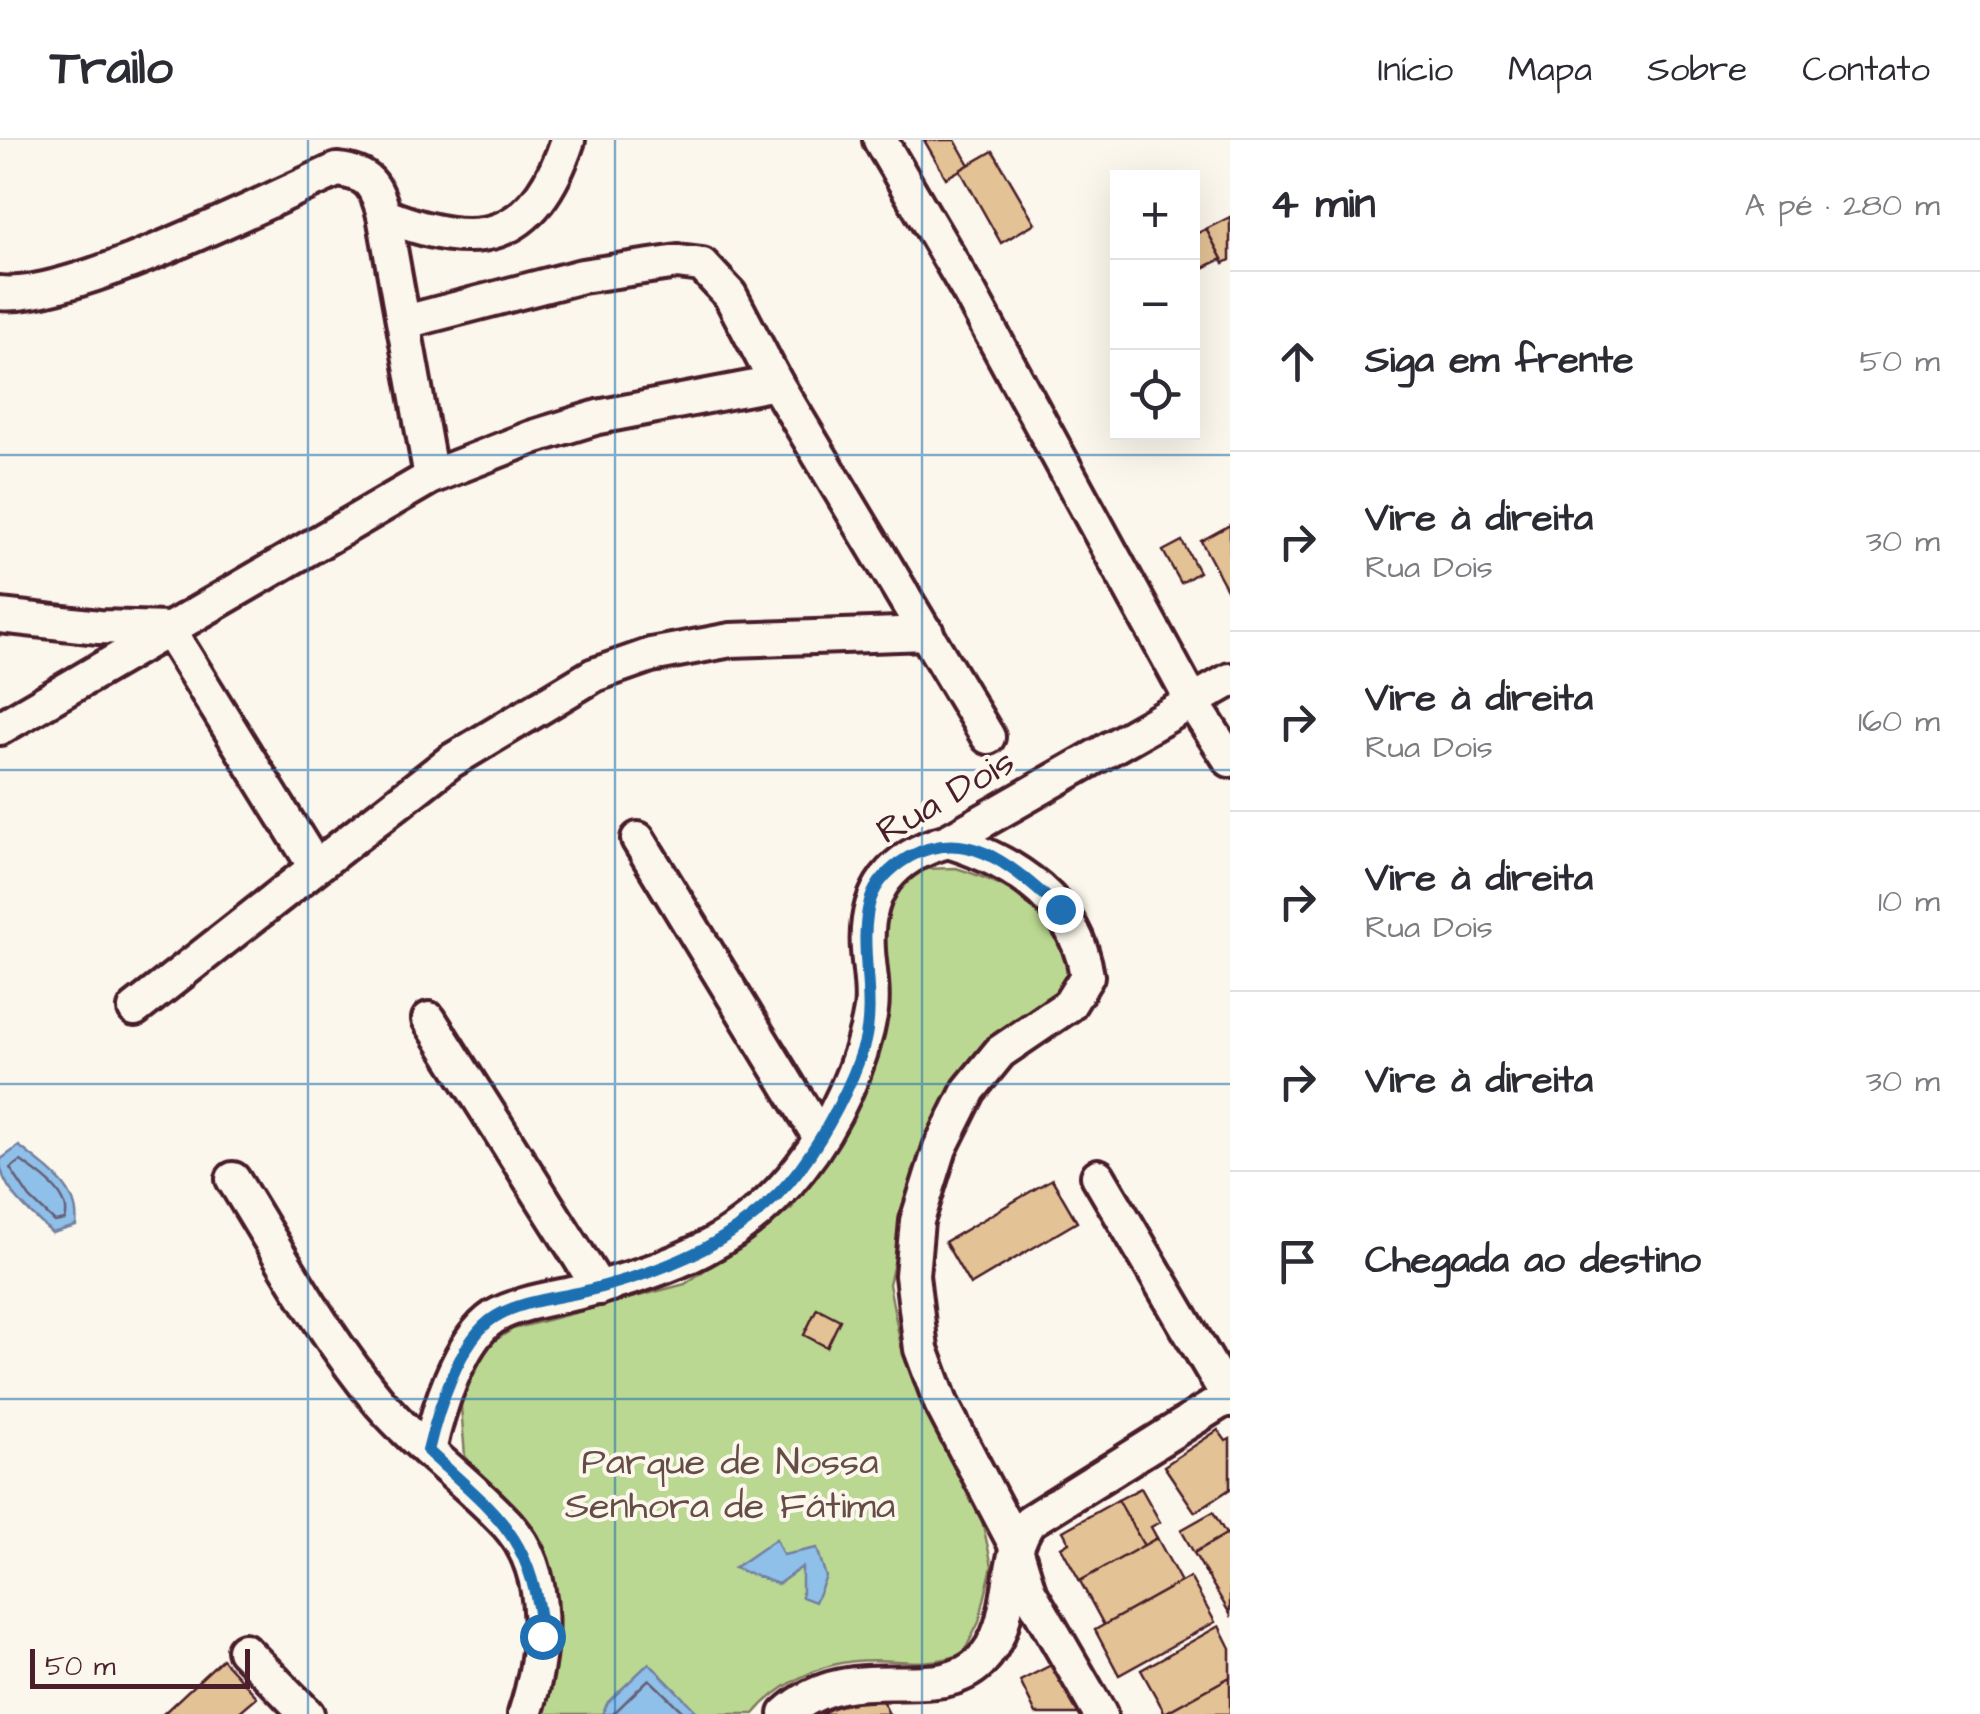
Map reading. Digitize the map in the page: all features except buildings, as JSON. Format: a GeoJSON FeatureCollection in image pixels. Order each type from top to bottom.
{"type":"FeatureCollection","features":[{"type":"Feature","properties":{"kind":"street"},"geometry":{"type":"LineString","coordinates":[[384,214],[422,230],[482,236],[519,222],[544,198],[568,140]]}},
{"type":"Feature","properties":{"kind":"street"},"geometry":{"type":"LineString","coordinates":[[880,140],[969,292],[1192,703],[1230,760]]}},
{"type":"Feature","properties":{"kind":"street"},"geometry":{"type":"LineString","coordinates":[[0,293],[24,296],[81,280],[337,170],[369,178],[384,214],[431,477]]}},
{"type":"Feature","properties":{"kind":"street"},"geometry":{"type":"LineString","coordinates":[[404,322],[582,276],[678,262],[702,265],[730,294],[776,383],[988,738]]}},
{"type":"Feature","properties":{"kind":"street"},"geometry":{"type":"LineString","coordinates":[[0,728],[431,477],[533,437],[598,418],[776,383]]}},
{"type":"Feature","properties":{"kind":"street"},"geometry":{"type":"LineString","coordinates":[[0,616],[99,627],[168,629]]}},
{"type":"Feature","properties":{"kind":"street"},"geometry":{"type":"LineString","coordinates":[[168,629],[314,865]]}},
{"type":"Feature","properties":{"kind":"street"},"geometry":{"type":"LineString","coordinates":[[136,1009],[314,865],[451,761],[594,675],[651,655],[731,640],[927,633]]}},
{"type":"Feature","properties":{"kind":"street","name":"Rua Dois"},"geometry":{"type":"LineString","coordinates":[[428,1451],[449,1382],[472,1341],[494,1317],[659,1272],[699,1255],[754,1215],[801,1168],[863,1047],[872,1005],[867,943],[870,900],[890,868],[928,847],[948,841],[1230,680]]}},
{"type":"Feature","properties":{"kind":"street"},"geometry":{"type":"LineString","coordinates":[[638,839],[819,1136]]}},
{"type":"Feature","properties":{"kind":"street"},"geometry":{"type":"LineString","coordinates":[[948,841],[986,853],[1060,909],[1082,944],[1088,976],[1070,1005],[1000,1052],[969,1090],[940,1148],[917,1221],[912,1275],[921,1348],[941,1403],[1014,1542],[1029,1592],[1100,1714]]}},
{"type":"Feature","properties":{"kind":"street"},"geometry":{"type":"LineString","coordinates":[[429,1019],[599,1288]]}},
{"type":"Feature","properties":{"kind":"street"},"geometry":{"type":"LineString","coordinates":[[786,1714],[824,1689],[839,1685],[948,1680],[979,1663],[996,1638],[1009,1602],[1014,1542],[1052,1504],[1229,1398],[1098,1176]]}},
{"type":"Feature","properties":{"kind":"street"},"geometry":{"type":"LineString","coordinates":[[233,1179],[332,1337],[380,1403],[510,1527],[537,1591],[542,1636],[536,1682],[525,1714]]}},
{"type":"Feature","properties":{"kind":"street"},"geometry":{"type":"LineString","coordinates":[[244,1650],[307,1714]]}},
{"type":"Feature","properties":{"kind":"green space","name":"Parque de Nossa Senhora de Fátima"},"geometry":{"type":"Polygon","coordinates":[[[956,868],[995,882],[1022,898],[1070,953],[1064,985],[954,1086],[919,1159],[889,1284],[901,1346],[981,1516],[992,1566],[979,1622],[963,1654],[933,1661],[870,1660],[827,1667],[786,1686],[754,1714],[540,1714],[553,1675],[546,1573],[515,1515],[465,1456],[460,1394],[480,1350],[513,1329],[685,1284],[792,1208],[880,1053],[885,999],[878,918],[892,892],[922,869],[956,868]]]}},
{"type":"Feature","properties":{"kind":"water"},"geometry":{"type":"Polygon","coordinates":[[[19,1146],[60,1180],[73,1201],[76,1226],[52,1233],[11,1191],[0,1160],[19,1146]]]}},
{"type":"Feature","properties":{"kind":"water"},"geometry":{"type":"Polygon","coordinates":[[[776,1539],[783,1555],[817,1548],[826,1577],[815,1602],[802,1597],[802,1567],[778,1584],[734,1568],[776,1539]]]}},
{"type":"Feature","properties":{"kind":"water"},"geometry":{"type":"Polygon","coordinates":[[[649,1663],[695,1710],[680,1714],[602,1714],[608,1702],[649,1663]]]}},
{"type":"Feature","properties":{"kind":"route"},"geometry":{"type":"LineString","coordinates":[[542,1636],[537,1591],[510,1527],[428,1451],[449,1382],[472,1341],[494,1317],[659,1272],[699,1255],[754,1215],[801,1168],[846,1088],[863,1047],[872,1005],[867,943],[870,900],[890,868],[928,847],[948,841],[986,853],[1021,875],[1060,909]]}}]}
